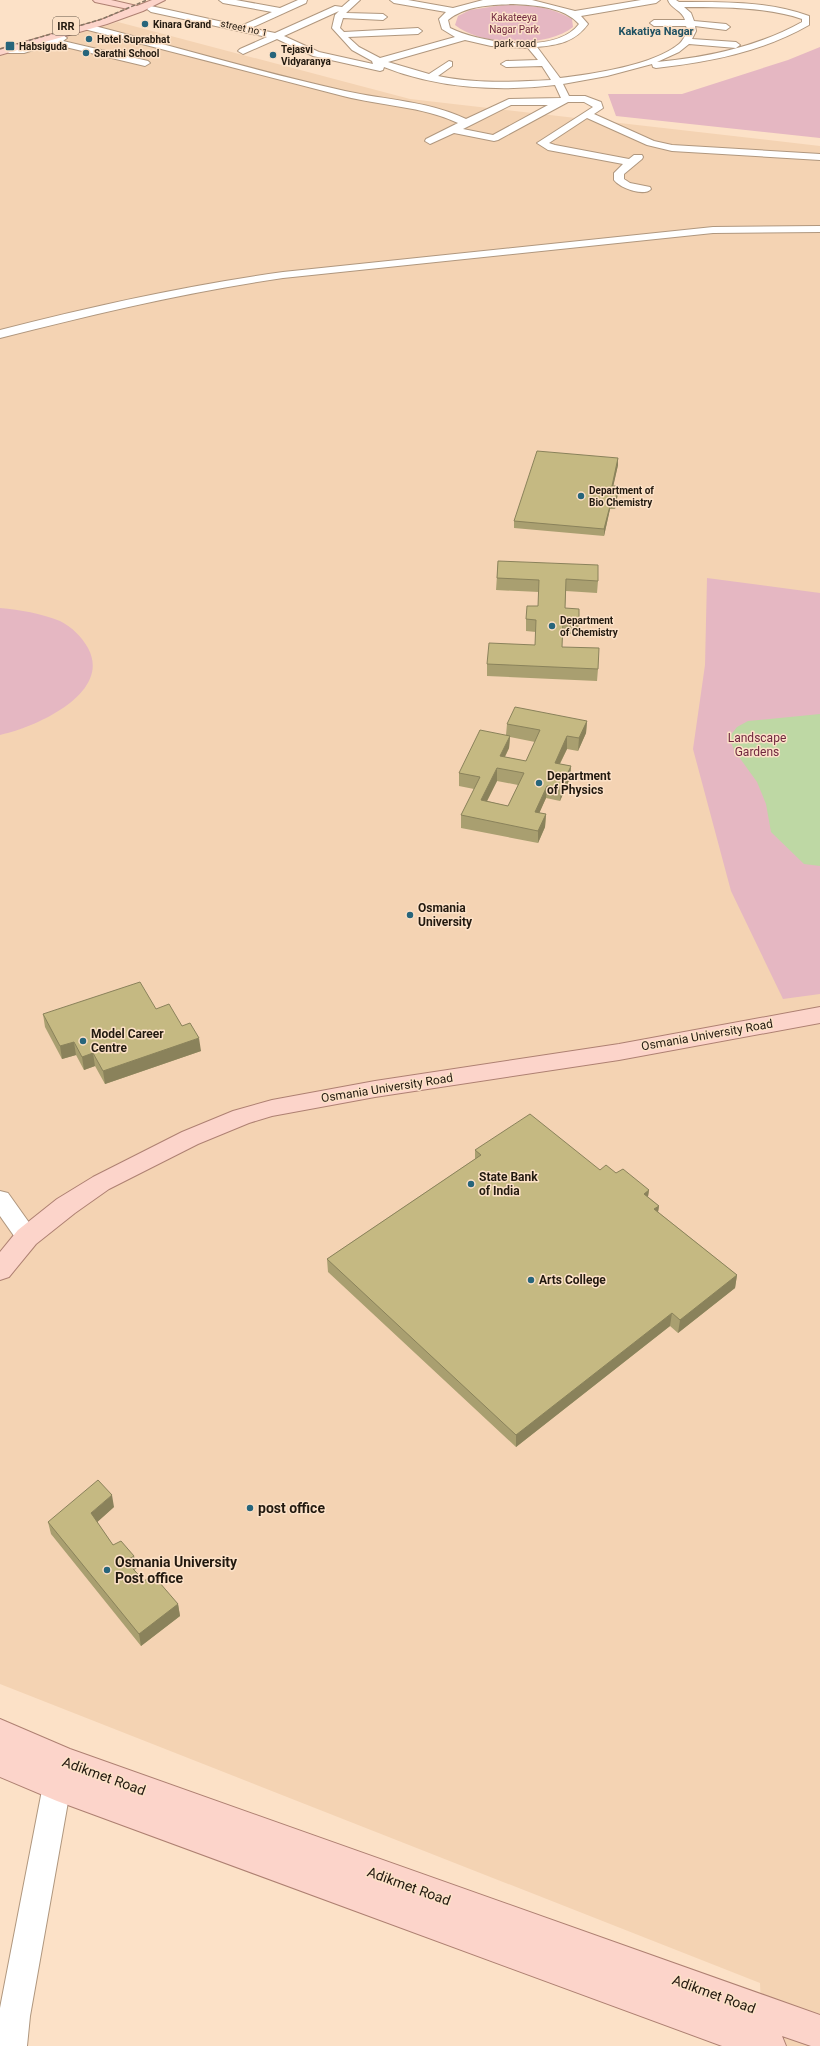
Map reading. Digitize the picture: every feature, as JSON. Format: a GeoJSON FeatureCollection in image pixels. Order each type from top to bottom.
{"type":"FeatureCollection","features":[{"type":"Feature","properties":{"kind":"main road"},"geometry":{"type":"LineString","coordinates":[[100,0],[137,4]]}},
{"type":"Feature","properties":{"kind":"main road"},"geometry":{"type":"LineString","coordinates":[[100,0],[106,9],[101,16]]}},
{"type":"Feature","properties":{"kind":"main road"},"geometry":{"type":"LineString","coordinates":[[116,0],[137,4]]}},
{"type":"Feature","properties":{"kind":"main road","name":"IRR"},"geometry":{"type":"LineString","coordinates":[[3,49],[137,4],[160,0]]}},
{"type":"Feature","properties":{"kind":"main road","name":"IRR"},"geometry":{"type":"LineString","coordinates":[[3,49],[90,27],[137,4]]}},
{"type":"Feature","properties":{"kind":"main road","name":"Osmania University Road"},"geometry":{"type":"LineString","coordinates":[[0,1270],[26,1237],[66,1206],[101,1183],[190,1138],[241,1116],[375,1089],[619,1052],[820,1015]]}},
{"type":"Feature","properties":{"kind":"main road","name":"Adikmet Road"},"geometry":{"type":"LineString","coordinates":[[0,1734],[62,1774],[728,2038],[770,2046]]}},
{"type":"Feature","properties":{"kind":"main road","name":"Adikmet Road"},"geometry":{"type":"LineString","coordinates":[[0,1762],[62,1774],[725,1998],[820,2032]]}},
{"type":"Feature","properties":{"kind":"street"},"geometry":{"type":"LineString","coordinates":[[243,51],[340,10],[356,0]]}},
{"type":"Feature","properties":{"kind":"street"},"geometry":{"type":"LineString","coordinates":[[394,0],[453,11],[483,3],[513,1],[551,5],[575,14],[656,0]]}},
{"type":"Feature","properties":{"kind":"street"},"geometry":{"type":"LineString","coordinates":[[220,1],[280,11]]}},
{"type":"Feature","properties":{"kind":"street"},"geometry":{"type":"LineString","coordinates":[[243,28],[304,1]]}},
{"type":"Feature","properties":{"kind":"street"},"geometry":{"type":"LineString","coordinates":[[340,10],[336,28],[350,45],[378,61],[415,74],[431,77],[479,80],[558,82],[632,67],[656,60],[683,46],[692,31],[688,15],[673,1]]}},
{"type":"Feature","properties":{"kind":"street"},"geometry":{"type":"LineString","coordinates":[[673,1],[752,5],[781,9],[787,1]]}},
{"type":"Feature","properties":{"kind":"street","name":"street no 1"},"geometry":{"type":"LineString","coordinates":[[137,4],[182,16],[277,36],[316,54],[366,66],[415,74]]}},
{"type":"Feature","properties":{"kind":"street"},"geometry":{"type":"LineString","coordinates":[[324,5],[340,10],[380,16]]}},
{"type":"Feature","properties":{"kind":"street"},"geometry":{"type":"LineString","coordinates":[[632,67],[670,64],[708,57],[752,46],[791,32],[806,23],[809,19],[800,14],[752,5]]}},
{"type":"Feature","properties":{"kind":"street"},"geometry":{"type":"LineString","coordinates":[[182,16],[197,10]]}},
{"type":"Feature","properties":{"kind":"street","name":"park road"},"geometry":{"type":"LineString","coordinates":[[453,11],[443,19],[441,25],[462,38],[496,44],[531,45],[561,40],[575,34],[584,24],[575,14]]}},
{"type":"Feature","properties":{"kind":"street"},"geometry":{"type":"LineString","coordinates":[[248,16],[262,19]]}},
{"type":"Feature","properties":{"kind":"street"},"geometry":{"type":"LineString","coordinates":[[654,23],[690,23],[726,27]]}},
{"type":"Feature","properties":{"kind":"street"},"geometry":{"type":"LineString","coordinates":[[392,24],[420,31],[434,45]]}},
{"type":"Feature","properties":{"kind":"street"},"geometry":{"type":"LineString","coordinates":[[3,49],[24,50],[90,27],[346,94],[420,106],[447,114],[466,123]]}},
{"type":"Feature","properties":{"kind":"street"},"geometry":{"type":"LineString","coordinates":[[342,35],[420,31]]}},
{"type":"Feature","properties":{"kind":"street"},"geometry":{"type":"LineString","coordinates":[[356,73],[366,66],[378,61],[462,38]]}},
{"type":"Feature","properties":{"kind":"street"},"geometry":{"type":"LineString","coordinates":[[51,41],[145,63]]}},
{"type":"Feature","properties":{"kind":"street"},"geometry":{"type":"LineString","coordinates":[[686,41],[752,46]]}},
{"type":"Feature","properties":{"kind":"street"},"geometry":{"type":"LineString","coordinates":[[488,54],[496,44]]}},
{"type":"Feature","properties":{"kind":"street"},"geometry":{"type":"LineString","coordinates":[[531,45],[558,82],[562,100]]}},
{"type":"Feature","properties":{"kind":"street"},"geometry":{"type":"LineString","coordinates":[[506,64],[544,63]]}},
{"type":"Feature","properties":{"kind":"street"},"geometry":{"type":"LineString","coordinates":[[431,77],[449,64]]}},
{"type":"Feature","properties":{"kind":"street"},"geometry":{"type":"LineString","coordinates":[[430,141],[455,130],[509,102],[585,99],[598,104],[598,108],[586,114],[542,143],[552,148],[632,163]]}},
{"type":"Feature","properties":{"kind":"street"},"geometry":{"type":"LineString","coordinates":[[455,130],[494,138],[562,100]]}},
{"type":"Feature","properties":{"kind":"street"},"geometry":{"type":"LineString","coordinates":[[586,114],[651,143],[672,148],[820,157]]}},
{"type":"Feature","properties":{"kind":"street"},"geometry":{"type":"LineString","coordinates":[[646,189],[627,186],[619,180],[619,173],[632,163],[651,143]]}},
{"type":"Feature","properties":{"kind":"street"},"geometry":{"type":"LineString","coordinates":[[0,334],[85,312],[234,282],[283,275],[713,230],[820,229]]}},
{"type":"Feature","properties":{"kind":"street"},"geometry":{"type":"LineString","coordinates":[[0,1199],[26,1237]]}},
{"type":"Feature","properties":{"kind":"street"},"geometry":{"type":"LineString","coordinates":[[11,2046],[7,2016],[62,1774]]}},
{"type":"Feature","properties":{"kind":"street"},"geometry":{"type":"LineString","coordinates":[[725,1998],[728,2038]]}},
{"type":"Feature","properties":{"kind":"shaded area","name":"Osmania University"},"geometry":{"type":"Polygon","coordinates":[[[118,22],[410,99],[820,146],[820,2046],[763,2046],[760,1983],[0,1684],[0,56],[118,22]]]}},
{"type":"Feature","properties":{"kind":"shaded area"},"geometry":{"type":"Polygon","coordinates":[[[820,714],[820,866],[804,864],[771,832],[766,804],[757,782],[734,750],[729,737],[737,727],[748,721],[820,714]]]}},
{"type":"Feature","properties":{"kind":"green space","name":"Kakateeya Nagar Park"},"geometry":{"type":"Polygon","coordinates":[[[503,5],[530,6],[555,11],[572,19],[573,27],[562,34],[548,38],[514,42],[480,37],[466,32],[455,25],[458,16],[470,10],[503,5]]]}},
{"type":"Feature","properties":{"kind":"green space"},"geometry":{"type":"Polygon","coordinates":[[[820,47],[820,138],[616,116],[608,94],[682,94],[788,60],[820,47]]]}},
{"type":"Feature","properties":{"kind":"green space","name":"Landscape Gardens"},"geometry":{"type":"Polygon","coordinates":[[[707,578],[820,593],[820,994],[783,999],[731,891],[693,749],[705,665],[707,578]]]}},
{"type":"Feature","properties":{"kind":"green space"},"geometry":{"type":"Polygon","coordinates":[[[0,608],[38,614],[53,618],[69,626],[86,644],[93,665],[89,680],[80,694],[66,706],[49,717],[31,725],[0,735],[0,608]]]}},
{"type":"Feature","properties":{"kind":"building","name":"Department of Bio Chemistry"},"geometry":{"type":"Polygon","coordinates":[[[537,451],[618,458],[612,486],[619,486],[615,502],[611,502],[604,529],[514,521],[537,451]]]}},
{"type":"Feature","properties":{"kind":"building"},"geometry":{"type":"Polygon","coordinates":[[[498,561],[598,565],[598,581],[566,579],[565,608],[579,609],[579,622],[563,621],[562,647],[599,648],[598,669],[487,664],[489,643],[535,645],[536,620],[526,619],[527,606],[538,606],[539,580],[497,578],[498,561]]]}},
{"type":"Feature","properties":{"kind":"building","name":"Department of Physics"},"geometry":{"type":"Polygon","coordinates":[[[515,707],[587,721],[579,738],[567,736],[555,763],[571,766],[561,788],[547,786],[535,812],[546,814],[538,831],[461,815],[480,777],[459,773],[480,730],[510,736],[500,756],[526,761],[540,730],[507,724],[515,707]],[[497,768],[481,800],[508,806],[524,773],[497,768]]]}},
{"type":"Feature","properties":{"kind":"building","name":"Model Career Centre"},"geometry":{"type":"Polygon","coordinates":[[[140,982],[156,1009],[169,1004],[182,1026],[190,1023],[199,1038],[103,1071],[93,1053],[82,1057],[74,1042],[60,1046],[43,1014],[140,982]]]}},
{"type":"Feature","properties":{"kind":"building","name":"Arts College"},"geometry":{"type":"Polygon","coordinates":[[[530,1114],[600,1170],[606,1165],[616,1173],[623,1169],[649,1190],[644,1194],[659,1206],[654,1209],[737,1275],[680,1320],[672,1313],[516,1435],[327,1259],[481,1155],[475,1150],[530,1114]]]}},
{"type":"Feature","properties":{"kind":"building","name":"Osmania University Post office"},"geometry":{"type":"Polygon","coordinates":[[[98,1480],[112,1495],[91,1513],[113,1545],[121,1541],[134,1556],[126,1561],[144,1581],[153,1575],[178,1604],[139,1634],[48,1522],[98,1480]]]}},
{"type":"Feature","properties":{"kind":"railway"},"geometry":{"type":"LineString","coordinates":[[0,49],[102,19],[147,0]]}},
{"type":"Feature","properties":{"kind":"place","name":"Kinara Grand"},"geometry":{"type":"Point","coordinates":[145,24]}},
{"type":"Feature","properties":{"kind":"place","name":"Hotel Suprabhat"},"geometry":{"type":"Point","coordinates":[89,39]}},
{"type":"Feature","properties":{"kind":"place","name":"Habsiguda"},"geometry":{"type":"Point","coordinates":[10,46]}},
{"type":"Feature","properties":{"kind":"place","name":"Sarathi School"},"geometry":{"type":"Point","coordinates":[86,53]}},
{"type":"Feature","properties":{"kind":"place","name":"Tejasvi Vidyaranya"},"geometry":{"type":"Point","coordinates":[273,55]}},
{"type":"Feature","properties":{"kind":"place","name":"Department of Bio Chemistry"},"geometry":{"type":"Point","coordinates":[581,496]}},
{"type":"Feature","properties":{"kind":"place","name":"Department of Chemistry"},"geometry":{"type":"Point","coordinates":[552,626]}},
{"type":"Feature","properties":{"kind":"place","name":"Department of Physics"},"geometry":{"type":"Point","coordinates":[539,783]}},
{"type":"Feature","properties":{"kind":"place","name":"Osmania University"},"geometry":{"type":"Point","coordinates":[410,915]}},
{"type":"Feature","properties":{"kind":"place","name":"Model Career Centre"},"geometry":{"type":"Point","coordinates":[83,1041]}},
{"type":"Feature","properties":{"kind":"place","name":"State Bank of India"},"geometry":{"type":"Point","coordinates":[471,1184]}},
{"type":"Feature","properties":{"kind":"place","name":"Arts College"},"geometry":{"type":"Point","coordinates":[531,1280]}},
{"type":"Feature","properties":{"kind":"place","name":"post office"},"geometry":{"type":"Point","coordinates":[250,1508]}},
{"type":"Feature","properties":{"kind":"place","name":"Osmania University Post office"},"geometry":{"type":"Point","coordinates":[107,1570]}},
{"type":"Feature","properties":{"kind":"district","name":"Kakatiya Nagar"},"geometry":{"type":"Point","coordinates":[656,31]}}]}
